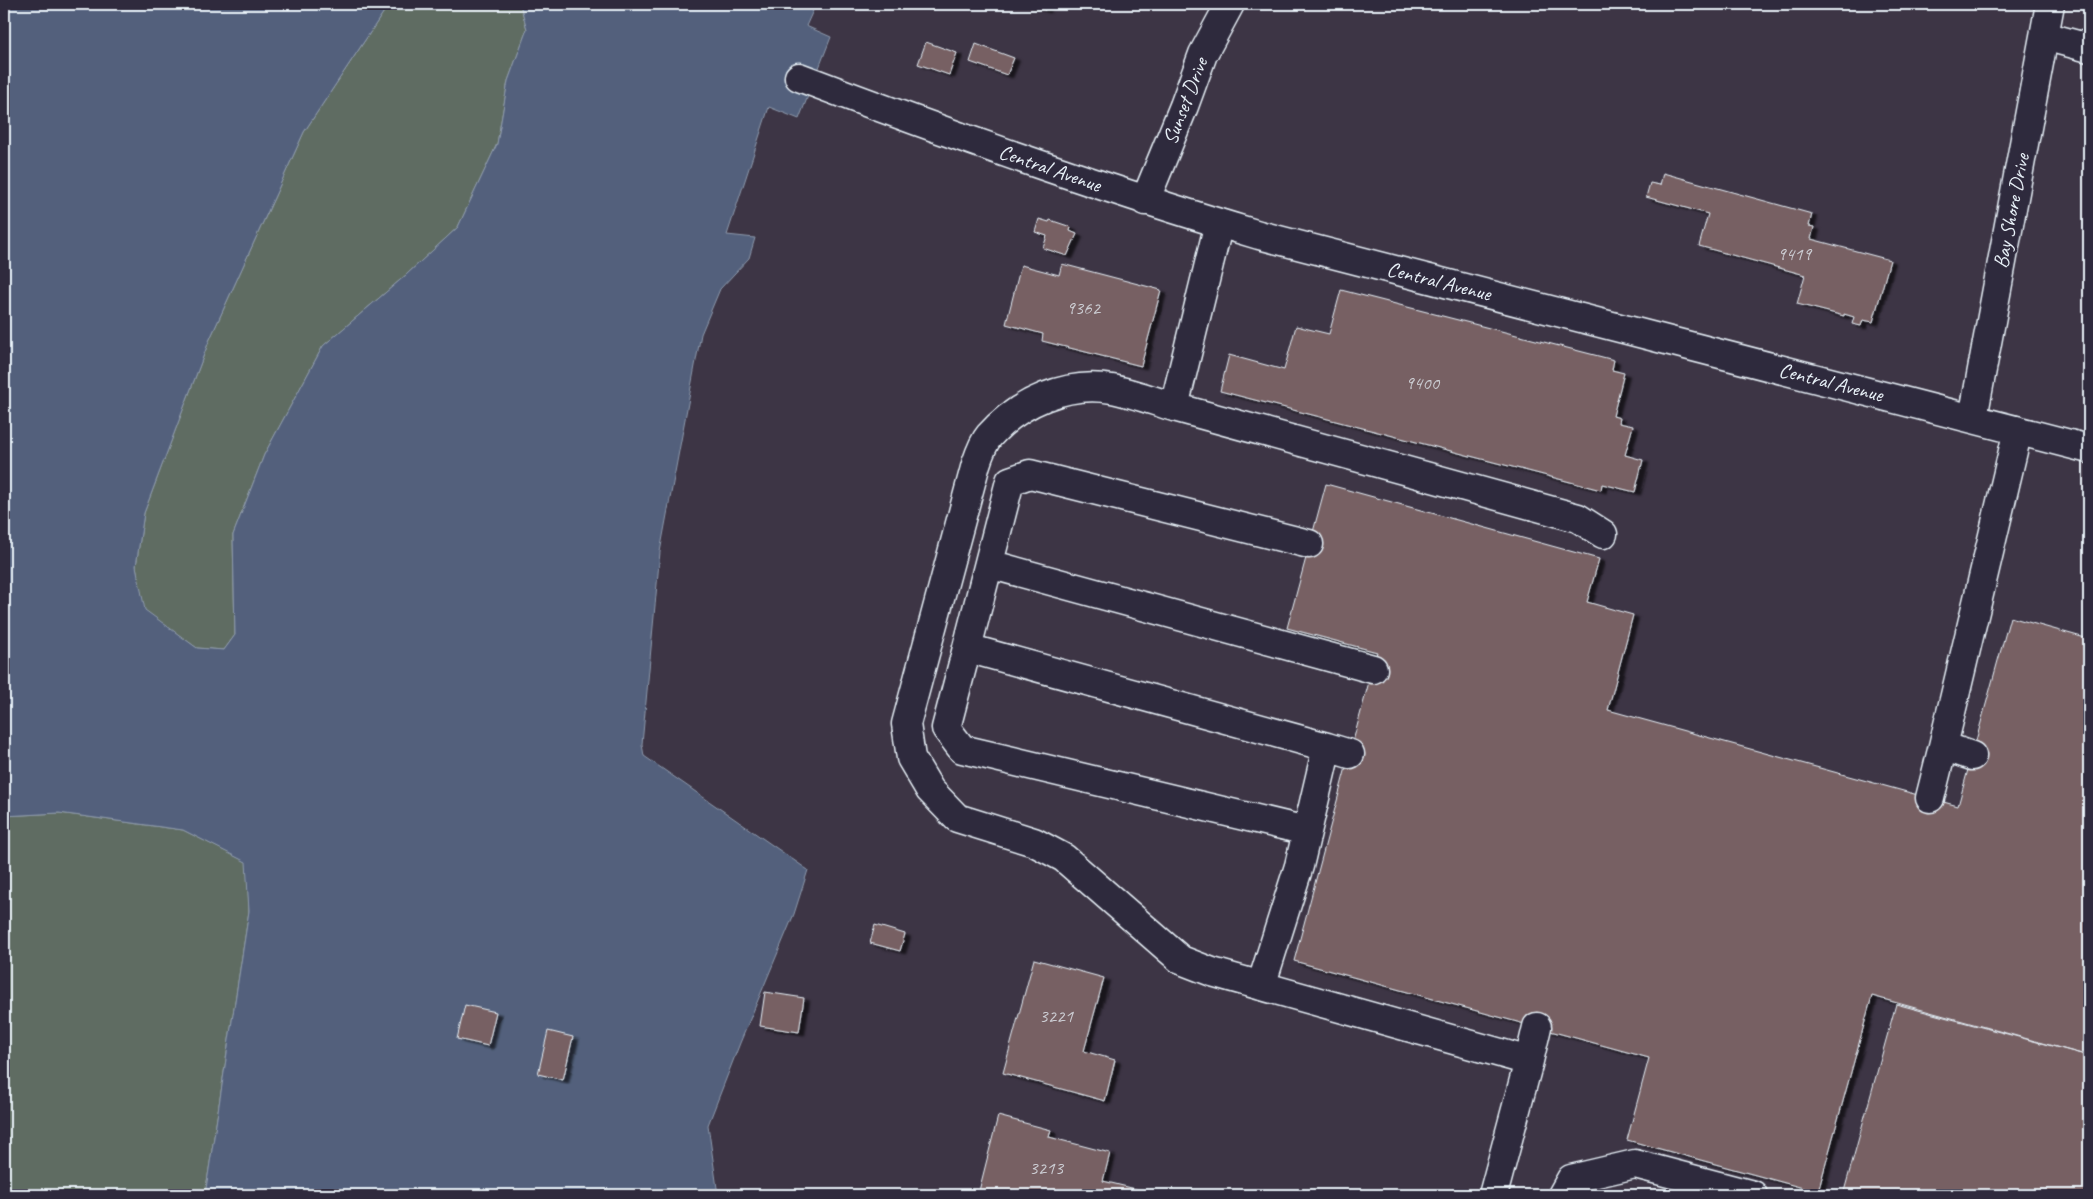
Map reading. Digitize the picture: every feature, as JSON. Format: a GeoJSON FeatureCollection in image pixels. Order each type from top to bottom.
{"type":"FeatureCollection","features":[{"type":"Feature","properties":{"kind":"street","name":"Sunset Drive"},"geometry":{"type":"LineString","coordinates":[[1145,200],[1184,106],[1202,54],[1230,4]]}},
{"type":"Feature","properties":{"kind":"street","name":"Bay Shore Drive"},"geometry":{"type":"LineString","coordinates":[[1973,418],[2050,4]]}},
{"type":"Feature","properties":{"kind":"street"},"geometry":{"type":"LineString","coordinates":[[2044,36],[2089,48]]}},
{"type":"Feature","properties":{"kind":"street","name":"Central Avenue"},"geometry":{"type":"LineString","coordinates":[[799,77],[940,130],[1145,200],[1219,223],[2089,448]]}},
{"type":"Feature","properties":{"kind":"street"},"geometry":{"type":"LineString","coordinates":[[1174,407],[1219,223]]}},
{"type":"Feature","properties":{"kind":"street"},"geometry":{"type":"LineString","coordinates":[[1529,1061],[1212,972],[1181,960],[1064,858],[1034,842],[957,818],[930,790],[911,758],[906,724],[976,464],[988,437],[1018,411],[1053,393],[1086,387],[1112,389],[1578,518],[1603,534]]}},
{"type":"Feature","properties":{"kind":"street"},"geometry":{"type":"LineString","coordinates":[[1930,798],[2018,430]]}},
{"type":"Feature","properties":{"kind":"street"},"geometry":{"type":"LineString","coordinates":[[1307,831],[962,749],[946,728],[1010,481],[1030,474],[1309,544]]}},
{"type":"Feature","properties":{"kind":"street"},"geometry":{"type":"LineString","coordinates":[[989,564],[1373,669]]}},
{"type":"Feature","properties":{"kind":"street"},"geometry":{"type":"LineString","coordinates":[[967,648],[1339,751],[1307,831],[1299,866],[1261,986]]}},
{"type":"Feature","properties":{"kind":"street"},"geometry":{"type":"LineString","coordinates":[[1942,746],[1972,756]]}},
{"type":"Feature","properties":{"kind":"street"},"geometry":{"type":"LineString","coordinates":[[1493,1195],[1537,1028]]}},
{"type":"Feature","properties":{"kind":"street"},"geometry":{"type":"LineString","coordinates":[[1562,1195],[1571,1178],[1635,1164],[1753,1195]]}},
{"type":"Feature","properties":{"kind":"green space"},"geometry":{"type":"Polygon","coordinates":[[[389,4],[520,4],[527,29],[508,81],[497,144],[458,227],[406,275],[323,346],[264,455],[233,535],[235,635],[224,650],[197,648],[144,610],[136,566],[144,513],[209,341],[304,132],[389,4]]]}},
{"type":"Feature","properties":{"kind":"green space"},"geometry":{"type":"Polygon","coordinates":[[[59,813],[183,830],[247,862],[249,911],[205,1195],[4,1195],[4,816],[59,813]]]}},
{"type":"Feature","properties":{"kind":"water"},"geometry":{"type":"Polygon","coordinates":[[[4,4],[389,4],[304,132],[209,341],[144,513],[136,566],[145,610],[197,648],[224,650],[235,635],[233,535],[264,455],[323,346],[406,275],[458,227],[497,144],[508,81],[527,29],[520,4],[816,4],[806,26],[831,37],[799,119],[769,107],[727,235],[755,238],[749,258],[720,289],[701,334],[660,552],[642,744],[644,756],[808,870],[794,914],[708,1125],[718,1195],[205,1195],[249,911],[246,862],[183,830],[59,813],[4,816],[4,4]]]}},
{"type":"Feature","properties":{"kind":"building"},"geometry":{"type":"Polygon","coordinates":[[[1027,4],[1047,4],[1045,10],[1027,4]]]}},
{"type":"Feature","properties":{"kind":"building"},"geometry":{"type":"Polygon","coordinates":[[[926,42],[957,53],[949,75],[918,64],[926,42]]]}},
{"type":"Feature","properties":{"kind":"building"},"geometry":{"type":"Polygon","coordinates":[[[976,44],[1014,58],[1007,75],[970,62],[976,44]]]}},
{"type":"Feature","properties":{"kind":"building"},"geometry":{"type":"Polygon","coordinates":[[[1663,173],[1812,214],[1809,226],[1814,227],[1811,239],[1890,260],[1873,322],[1863,320],[1861,326],[1852,324],[1854,317],[1797,304],[1805,275],[1699,246],[1708,214],[1646,197],[1650,183],[1660,185],[1663,173]]]}},
{"type":"Feature","properties":{"kind":"building"},"geometry":{"type":"Polygon","coordinates":[[[1039,219],[1049,222],[1050,220],[1071,227],[1070,231],[1077,234],[1067,256],[1043,248],[1047,236],[1035,232],[1039,219]]]}},
{"type":"Feature","properties":{"kind":"building"},"geometry":{"type":"Polygon","coordinates":[[[1062,264],[1161,290],[1141,366],[1042,341],[1043,334],[1006,324],[1021,265],[1059,275],[1062,264]]]}},
{"type":"Feature","properties":{"kind":"building"},"geometry":{"type":"Polygon","coordinates":[[[1341,290],[1614,360],[1612,370],[1624,373],[1613,416],[1620,418],[1619,423],[1633,426],[1625,455],[1643,460],[1635,492],[1602,484],[1601,490],[1220,391],[1229,355],[1284,370],[1296,326],[1329,334],[1341,290]]]}},
{"type":"Feature","properties":{"kind":"building"},"geometry":{"type":"Polygon","coordinates":[[[1326,484],[1599,559],[1587,602],[1633,615],[1608,710],[1958,806],[2010,617],[2089,639],[2089,1056],[1872,996],[1818,1192],[1627,1140],[1649,1058],[1294,961],[1377,652],[1287,628],[1326,484]]]}},
{"type":"Feature","properties":{"kind":"building"},"geometry":{"type":"Polygon","coordinates":[[[875,925],[905,934],[900,951],[870,943],[875,925]]]}},
{"type":"Feature","properties":{"kind":"building"},"geometry":{"type":"Polygon","coordinates":[[[1034,959],[1104,978],[1084,1051],[1115,1060],[1105,1101],[1003,1073],[1034,959]]]}},
{"type":"Feature","properties":{"kind":"building"},"geometry":{"type":"Polygon","coordinates":[[[765,992],[804,998],[799,1032],[760,1026],[765,992]]]}},
{"type":"Feature","properties":{"kind":"building"},"geometry":{"type":"Polygon","coordinates":[[[1896,1004],[2089,1056],[2089,1195],[1843,1195],[1896,1004]]]}},
{"type":"Feature","properties":{"kind":"building"},"geometry":{"type":"Polygon","coordinates":[[[465,1005],[496,1012],[488,1046],[457,1039],[465,1005]]]}},
{"type":"Feature","properties":{"kind":"building"},"geometry":{"type":"Polygon","coordinates":[[[548,1031],[573,1037],[563,1080],[538,1074],[548,1031]]]}},
{"type":"Feature","properties":{"kind":"building"},"geometry":{"type":"Polygon","coordinates":[[[998,1116],[1051,1130],[1049,1137],[1110,1153],[1103,1181],[1160,1195],[978,1195],[998,1116]]]}}]}
